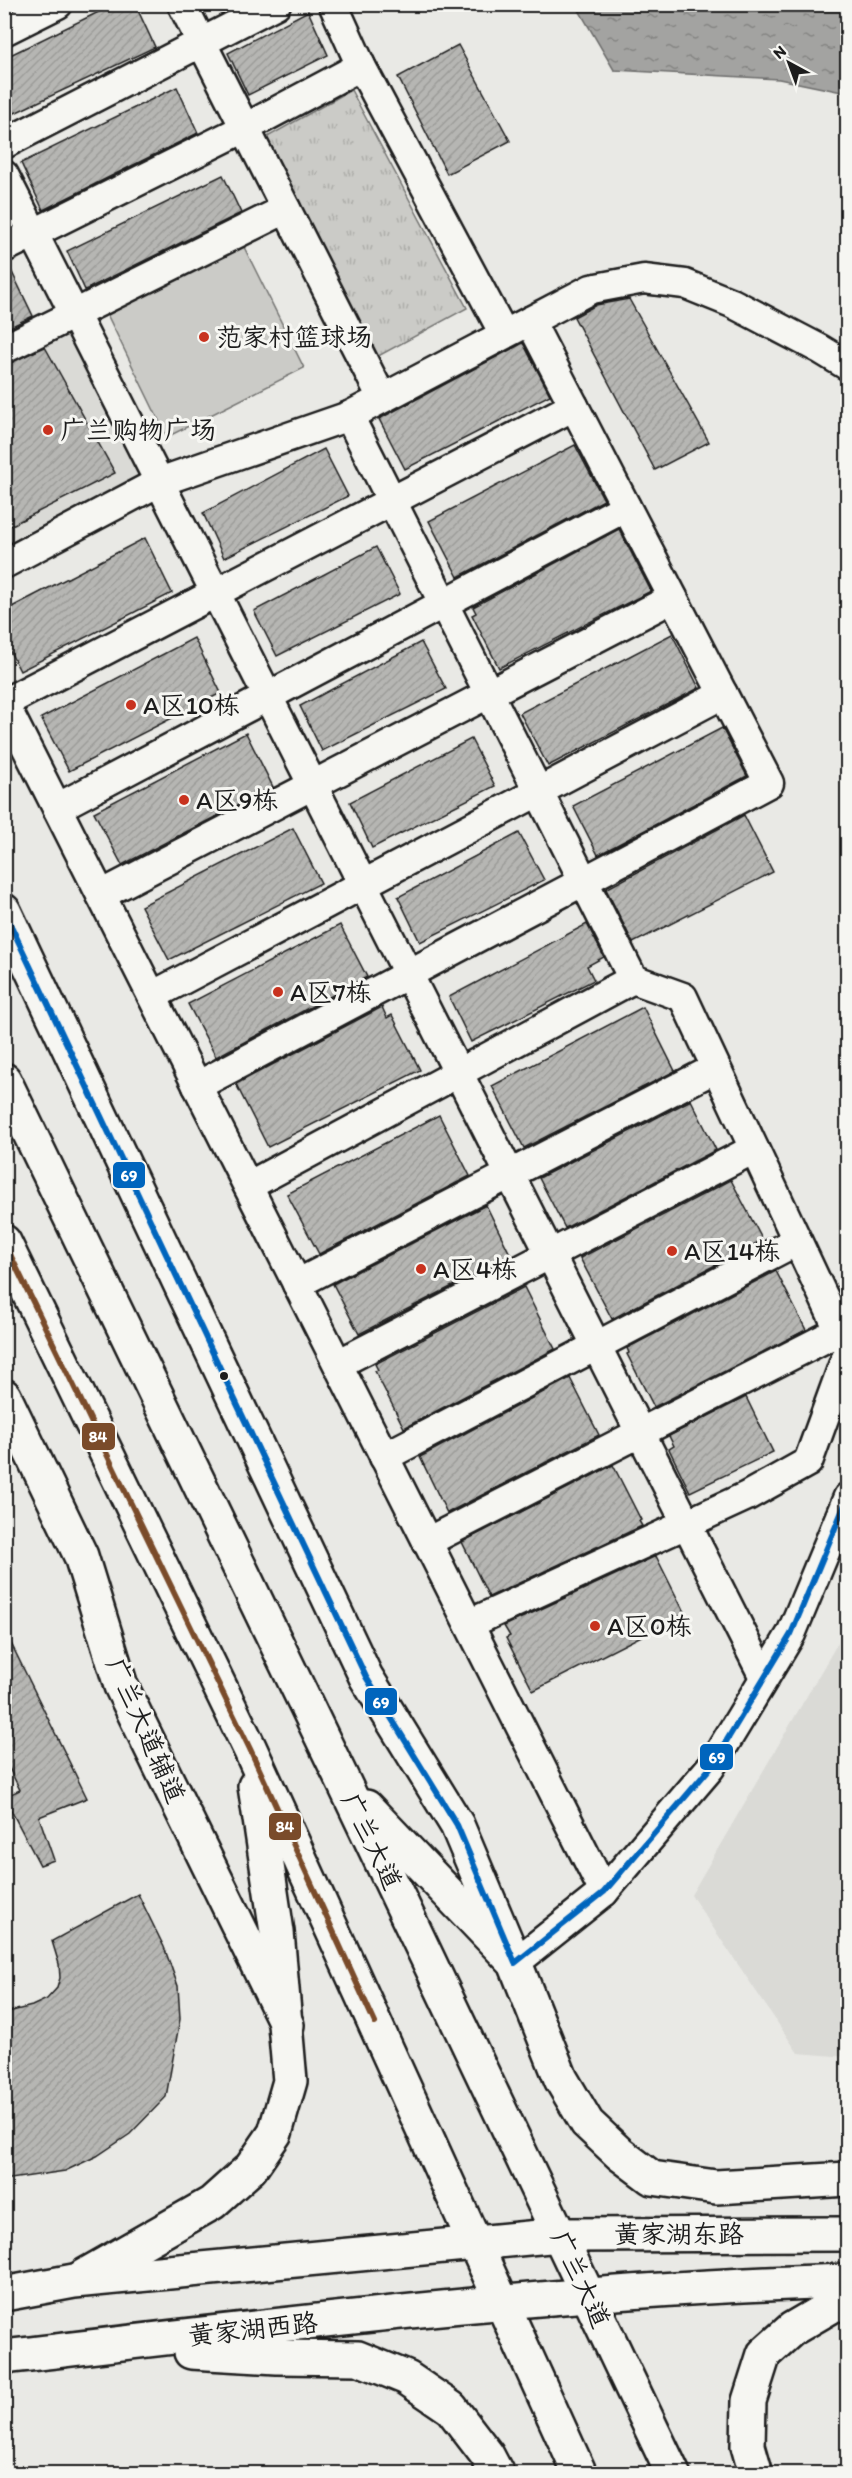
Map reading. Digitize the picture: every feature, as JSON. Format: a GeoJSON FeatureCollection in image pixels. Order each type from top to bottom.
{"type":"FeatureCollection","features":[{"type":"Feature","properties":{"kind":"main road"},"geometry":{"type":"LineString","coordinates":[[4,911],[366,1677],[457,1825],[561,2079],[587,2123],[620,2154],[651,2178],[716,2187],[848,2179]]}},
{"type":"Feature","properties":{"kind":"main road","name":"广兰大道"},"geometry":{"type":"LineString","coordinates":[[4,1080],[344,1783],[673,2474]]}},
{"type":"Feature","properties":{"kind":"main road"},"geometry":{"type":"LineString","coordinates":[[4,1242],[250,1749],[580,2474]]}},
{"type":"Feature","properties":{"kind":"main road","name":"广兰大道辅道"},"geometry":{"type":"LineString","coordinates":[[4,1396],[81,1556],[121,1686],[287,2025]]}},
{"type":"Feature","properties":{"kind":"main road"},"geometry":{"type":"LineString","coordinates":[[74,2282],[212,2203],[251,2168],[274,2133],[290,2081],[287,2025],[277,1932],[250,1749]]}},
{"type":"Feature","properties":{"kind":"main road"},"geometry":{"type":"LineString","coordinates":[[344,1783],[514,1963]]}},
{"type":"Feature","properties":{"kind":"main road","name":"黄家湖东路"},"geometry":{"type":"LineString","coordinates":[[475,2242],[560,2235],[848,2234]]}},
{"type":"Feature","properties":{"kind":"main road"},"geometry":{"type":"LineString","coordinates":[[4,2294],[74,2282],[475,2242]]}},
{"type":"Feature","properties":{"kind":"main road","name":"黄家湖东路"},"geometry":{"type":"LineString","coordinates":[[501,2302],[588,2294],[848,2281]]}},
{"type":"Feature","properties":{"kind":"main road","name":"黄家湖西路"},"geometry":{"type":"LineString","coordinates":[[4,2357],[501,2302]]}},
{"type":"Feature","properties":{"kind":"main road"},"geometry":{"type":"LineString","coordinates":[[756,2474],[748,2446],[749,2401],[764,2354],[792,2329],[832,2305],[848,2303]]}},
{"type":"Feature","properties":{"kind":"main road"},"geometry":{"type":"LineString","coordinates":[[93,2347],[277,2357],[358,2358],[407,2378],[451,2408],[487,2455],[497,2474]]}},
{"type":"Feature","properties":{"kind":"street"},"geometry":{"type":"LineString","coordinates":[[4,31],[58,4]]}},
{"type":"Feature","properties":{"kind":"street"},"geometry":{"type":"LineString","coordinates":[[182,4],[382,398]]}},
{"type":"Feature","properties":{"kind":"street"},"geometry":{"type":"LineString","coordinates":[[4,144],[276,4]]}},
{"type":"Feature","properties":{"kind":"street"},"geometry":{"type":"LineString","coordinates":[[333,4],[362,66],[504,334]]}},
{"type":"Feature","properties":{"kind":"street"},"geometry":{"type":"LineString","coordinates":[[4,248],[245,129],[362,66]]}},
{"type":"Feature","properties":{"kind":"street"},"geometry":{"type":"LineString","coordinates":[[4,175],[764,1677]]}},
{"type":"Feature","properties":{"kind":"street"},"geometry":{"type":"LineString","coordinates":[[4,349],[286,209]]}},
{"type":"Feature","properties":{"kind":"street"},"geometry":{"type":"LineString","coordinates":[[4,564],[159,482],[349,416],[591,289],[644,279],[685,284],[732,303],[848,366]]}},
{"type":"Feature","properties":{"kind":"street"},"geometry":{"type":"LineString","coordinates":[[197,1086],[769,783],[530,321]]}},
{"type":"Feature","properties":{"kind":"street"},"geometry":{"type":"LineString","coordinates":[[574,406],[4,703],[604,1892]]}},
{"type":"Feature","properties":{"kind":"street"},"geometry":{"type":"LineString","coordinates":[[349,416],[633,979],[683,997],[845,1344],[808,1462],[747,1496],[469,1624]]}},
{"type":"Feature","properties":{"kind":"street"},"geometry":{"type":"LineString","coordinates":[[57,808],[626,507]]}},
{"type":"Feature","properties":{"kind":"street"},"geometry":{"type":"LineString","coordinates":[[101,895],[673,598]]}},
{"type":"Feature","properties":{"kind":"street"},"geometry":{"type":"LineString","coordinates":[[152,996],[723,694]]}},
{"type":"Feature","properties":{"kind":"street"},"geometry":{"type":"LineString","coordinates":[[248,1186],[633,979]]}},
{"type":"Feature","properties":{"kind":"street"},"geometry":{"type":"LineString","coordinates":[[297,1284],[716,1068]]}},
{"type":"Feature","properties":{"kind":"street"},"geometry":{"type":"LineString","coordinates":[[338,1364],[754,1149]]}},
{"type":"Feature","properties":{"kind":"street"},"geometry":{"type":"LineString","coordinates":[[384,1457],[797,1241]]}},
{"type":"Feature","properties":{"kind":"street"},"geometry":{"type":"LineString","coordinates":[[427,1542],[640,1433],[845,1344]]}},
{"type":"Feature","properties":{"kind":"street"},"geometry":{"type":"LineString","coordinates":[[514,1963],[604,1892],[710,1768],[790,1634],[848,1497]]}},
{"type":"Feature","properties":{"kind":"shaded area","name":"广兰购物广场"},"geometry":{"type":"Polygon","coordinates":[[[65,329],[140,474],[5,544],[5,360],[65,329]]]}},
{"type":"Feature","properties":{"kind":"shaded area"},"geometry":{"type":"Polygon","coordinates":[[[847,1627],[847,2057],[798,2053],[691,1895],[847,1627]]]}},
{"type":"Feature","properties":{"kind":"green space"},"geometry":{"type":"Polygon","coordinates":[[[351,90],[467,308],[371,360],[262,140],[351,90]]]}},
{"type":"Feature","properties":{"kind":"green space","name":"范家村篮球场"},"geometry":{"type":"Polygon","coordinates":[[[239,237],[304,368],[167,437],[103,306],[239,237]]]}},
{"type":"Feature","properties":{"kind":"water"},"geometry":{"type":"Polygon","coordinates":[[[576,5],[847,5],[847,93],[779,79],[614,70],[576,5]]]}},
{"type":"Feature","properties":{"kind":"building"},"geometry":{"type":"Polygon","coordinates":[[[115,4],[135,4],[155,47],[4,118],[4,58],[115,4]]]}},
{"type":"Feature","properties":{"kind":"building"},"geometry":{"type":"Polygon","coordinates":[[[308,11],[328,55],[248,95],[228,53],[308,11]]]}},
{"type":"Feature","properties":{"kind":"building"},"geometry":{"type":"Polygon","coordinates":[[[458,45],[510,141],[447,174],[398,77],[458,45]]]}},
{"type":"Feature","properties":{"kind":"building"},"geometry":{"type":"Polygon","coordinates":[[[177,87],[198,133],[43,210],[21,163],[177,87]]]}},
{"type":"Feature","properties":{"kind":"building"},"geometry":{"type":"Polygon","coordinates":[[[223,175],[241,213],[85,290],[67,251],[223,175]]]}},
{"type":"Feature","properties":{"kind":"building"},"geometry":{"type":"Polygon","coordinates":[[[4,264],[8,264],[33,316],[4,330],[4,264]]]}},
{"type":"Feature","properties":{"kind":"building"},"geometry":{"type":"Polygon","coordinates":[[[629,299],[709,442],[655,470],[574,317],[596,305],[629,299]]]}},
{"type":"Feature","properties":{"kind":"building"},"geometry":{"type":"Polygon","coordinates":[[[523,343],[550,395],[405,469],[379,419],[523,343]]]}},
{"type":"Feature","properties":{"kind":"building","name":"广兰购物广场"},"geometry":{"type":"Polygon","coordinates":[[[45,347],[115,473],[4,529],[4,365],[45,347]]]}},
{"type":"Feature","properties":{"kind":"building"},"geometry":{"type":"Polygon","coordinates":[[[575,445],[604,500],[458,577],[429,521],[575,445]]]}},
{"type":"Feature","properties":{"kind":"building"},"geometry":{"type":"Polygon","coordinates":[[[324,449],[348,496],[224,558],[203,513],[324,449]]]}},
{"type":"Feature","properties":{"kind":"building"},"geometry":{"type":"Polygon","coordinates":[[[619,529],[651,591],[499,668],[472,615],[476,613],[473,607],[619,529]]]}},
{"type":"Feature","properties":{"kind":"building"},"geometry":{"type":"Polygon","coordinates":[[[145,538],[172,593],[20,671],[4,640],[4,611],[145,538]]]}},
{"type":"Feature","properties":{"kind":"building"},"geometry":{"type":"Polygon","coordinates":[[[376,547],[400,594],[277,656],[254,611],[376,547]]]}},
{"type":"Feature","properties":{"kind":"building"},"geometry":{"type":"Polygon","coordinates":[[[672,634],[699,688],[548,766],[520,713],[672,634]]]}},
{"type":"Feature","properties":{"kind":"building","name":"A区10栋"},"geometry":{"type":"Polygon","coordinates":[[[194,638],[221,693],[69,771],[41,718],[194,638]]]}},
{"type":"Feature","properties":{"kind":"building"},"geometry":{"type":"Polygon","coordinates":[[[421,642],[446,689],[322,751],[300,706],[421,642]]]}},
{"type":"Feature","properties":{"kind":"building"},"geometry":{"type":"Polygon","coordinates":[[[722,728],[747,776],[598,855],[573,806],[722,728]]]}},
{"type":"Feature","properties":{"kind":"building","name":"A区9栋"},"geometry":{"type":"Polygon","coordinates":[[[246,733],[273,787],[122,865],[94,812],[246,733]]]}},
{"type":"Feature","properties":{"kind":"building"},"geometry":{"type":"Polygon","coordinates":[[[471,739],[495,786],[372,848],[350,802],[471,739]]]}},
{"type":"Feature","properties":{"kind":"building"},"geometry":{"type":"Polygon","coordinates":[[[744,815],[773,872],[633,943],[606,889],[744,815]]]}},
{"type":"Feature","properties":{"kind":"building"},"geometry":{"type":"Polygon","coordinates":[[[293,828],[321,883],[169,960],[141,906],[293,828]]]}},
{"type":"Feature","properties":{"kind":"building"},"geometry":{"type":"Polygon","coordinates":[[[519,833],[544,880],[420,942],[398,897],[519,833]]]}},
{"type":"Feature","properties":{"kind":"building"},"geometry":{"type":"Polygon","coordinates":[[[587,924],[604,957],[587,966],[594,980],[471,1042],[449,997],[587,924]]]}},
{"type":"Feature","properties":{"kind":"building","name":"A区7栋"},"geometry":{"type":"Polygon","coordinates":[[[340,925],[367,977],[216,1057],[188,1004],[340,925]]]}},
{"type":"Feature","properties":{"kind":"building"},"geometry":{"type":"Polygon","coordinates":[[[382,1007],[387,1018],[392,1015],[420,1070],[268,1147],[236,1084],[382,1007]]]}},
{"type":"Feature","properties":{"kind":"building"},"geometry":{"type":"Polygon","coordinates":[[[643,1007],[675,1071],[524,1148],[492,1086],[643,1007]]]}},
{"type":"Feature","properties":{"kind":"building"},"geometry":{"type":"Polygon","coordinates":[[[691,1100],[716,1150],[565,1228],[539,1178],[691,1100]]]}},
{"type":"Feature","properties":{"kind":"building"},"geometry":{"type":"Polygon","coordinates":[[[439,1115],[470,1176],[319,1254],[287,1194],[439,1115]]]}},
{"type":"Feature","properties":{"kind":"building","name":"A区14栋"},"geometry":{"type":"Polygon","coordinates":[[[731,1180],[761,1241],[612,1319],[580,1258],[731,1180]]]}},
{"type":"Feature","properties":{"kind":"building","name":"A区4栋"},"geometry":{"type":"Polygon","coordinates":[[[486,1205],[511,1256],[359,1334],[333,1284],[486,1205]]]}},
{"type":"Feature","properties":{"kind":"building"},"geometry":{"type":"Polygon","coordinates":[[[776,1271],[806,1330],[654,1407],[627,1354],[629,1353],[627,1348],[776,1271]]]}},
{"type":"Feature","properties":{"kind":"building"},"geometry":{"type":"Polygon","coordinates":[[[524,1287],[555,1349],[404,1428],[375,1371],[378,1370],[375,1364],[524,1287]]]}},
{"type":"Feature","properties":{"kind":"building"},"geometry":{"type":"Polygon","coordinates":[[[570,1378],[599,1435],[447,1513],[420,1457],[570,1378]]]}},
{"type":"Feature","properties":{"kind":"building"},"geometry":{"type":"Polygon","coordinates":[[[746,1397],[773,1452],[690,1492],[669,1449],[674,1446],[669,1436],[746,1397]]]}},
{"type":"Feature","properties":{"kind":"building"},"geometry":{"type":"Polygon","coordinates":[[[613,1465],[642,1526],[489,1597],[462,1542],[613,1465]]]}},
{"type":"Feature","properties":{"kind":"building","name":"A区0栋"},"geometry":{"type":"Polygon","coordinates":[[[656,1556],[685,1614],[533,1691],[506,1638],[510,1636],[504,1626],[656,1556]]]}},
{"type":"Feature","properties":{"kind":"building"},"geometry":{"type":"Polygon","coordinates":[[[4,1629],[87,1798],[39,1817],[54,1860],[40,1865],[4,1797],[20,1790],[4,1758],[4,1629]]]}},
{"type":"Feature","properties":{"kind":"building"},"geometry":{"type":"Polygon","coordinates":[[[138,1894],[164,1947],[178,1986],[180,2019],[166,2097],[130,2134],[97,2156],[65,2171],[4,2180],[4,2013],[32,2006],[47,1999],[57,1988],[60,1978],[59,1964],[52,1941],[138,1894]]]}},
{"type":"Feature","properties":{"kind":"transit line","name":"69"},"geometry":{"type":"LineString","coordinates":[[4,911],[366,1677],[457,1825],[515,1963],[604,1892],[710,1768],[791,1634],[848,1497]]}},
{"type":"Feature","properties":{"kind":"transit line","name":"84"},"geometry":{"type":"LineString","coordinates":[[4,1242],[250,1749],[375,2023]]}},
{"type":"Feature","properties":{"kind":"place","name":"范家村篮球场"},"geometry":{"type":"Point","coordinates":[204,337]}},
{"type":"Feature","properties":{"kind":"place","name":"广兰购物广场"},"geometry":{"type":"Point","coordinates":[48,430]}},
{"type":"Feature","properties":{"kind":"place","name":"A区10栋"},"geometry":{"type":"Point","coordinates":[131,705]}},
{"type":"Feature","properties":{"kind":"place","name":"A区9栋"},"geometry":{"type":"Point","coordinates":[184,800]}},
{"type":"Feature","properties":{"kind":"place","name":"A区7栋"},"geometry":{"type":"Point","coordinates":[278,992]}},
{"type":"Feature","properties":{"kind":"place","name":"A区14栋"},"geometry":{"type":"Point","coordinates":[672,1251]}},
{"type":"Feature","properties":{"kind":"place","name":"A区4栋"},"geometry":{"type":"Point","coordinates":[421,1269]}},
{"type":"Feature","properties":{"kind":"place","name":"A区0栋"},"geometry":{"type":"Point","coordinates":[595,1626]}}]}
